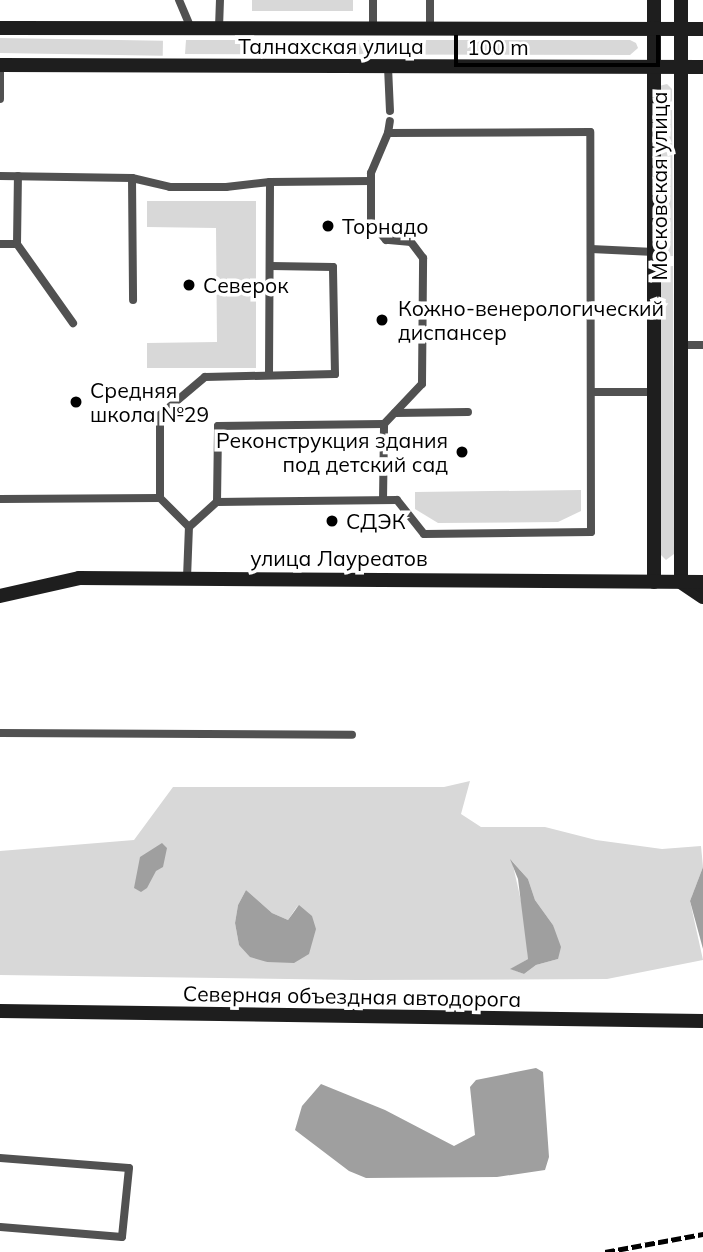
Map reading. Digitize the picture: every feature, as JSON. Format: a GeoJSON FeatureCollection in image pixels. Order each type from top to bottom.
{"type":"FeatureCollection","features":[{"type":"Feature","properties":{"kind":"street","name":"Московская улица"},"geometry":{"type":"LineString","coordinates":[[653,0],[654,582]]}},
{"type":"Feature","properties":{"kind":"street","name":"Московская улица"},"geometry":{"type":"LineString","coordinates":[[681,0],[681,582]]}},
{"type":"Feature","properties":{"kind":"street","name":"Талнахская улица"},"geometry":{"type":"LineString","coordinates":[[0,28],[703,29]]}},
{"type":"Feature","properties":{"kind":"street","name":"Талнахская улица"},"geometry":{"type":"LineString","coordinates":[[0,65],[703,67]]}},
{"type":"Feature","properties":{"kind":"street","name":"улица Лауреатов"},"geometry":{"type":"LineString","coordinates":[[0,596],[79,578],[703,582]]}},
{"type":"Feature","properties":{"kind":"street"},"geometry":{"type":"LineString","coordinates":[[681,582],[703,597]]}},
{"type":"Feature","properties":{"kind":"street","name":"Северная объездная автодорога"},"geometry":{"type":"LineString","coordinates":[[0,1011],[703,1021]]}},
{"type":"Feature","properties":{"kind":"lane"},"geometry":{"type":"LineString","coordinates":[[179,0],[191,28]]}},
{"type":"Feature","properties":{"kind":"lane"},"geometry":{"type":"LineString","coordinates":[[219,28],[220,0]]}},
{"type":"Feature","properties":{"kind":"lane"},"geometry":{"type":"LineString","coordinates":[[373,0],[373,28]]}},
{"type":"Feature","properties":{"kind":"lane"},"geometry":{"type":"LineString","coordinates":[[430,0],[430,28]]}},
{"type":"Feature","properties":{"kind":"lane"},"geometry":{"type":"LineString","coordinates":[[0,65],[0,99]]}},
{"type":"Feature","properties":{"kind":"lane"},"geometry":{"type":"LineString","coordinates":[[388,67],[390,111]]}},
{"type":"Feature","properties":{"kind":"lane"},"geometry":{"type":"LineString","coordinates":[[383,500],[384,424],[422,384],[422,258],[411,242],[386,240],[371,222],[371,173],[388,133],[390,121]]}},
{"type":"Feature","properties":{"kind":"lane"},"geometry":{"type":"LineString","coordinates":[[187,578],[189,527],[217,502],[397,500],[424,534],[590,532],[590,132],[388,133]]}},
{"type":"Feature","properties":{"kind":"lane"},"geometry":{"type":"LineString","coordinates":[[0,176],[132,178],[170,187],[371,181]]}},
{"type":"Feature","properties":{"kind":"lane"},"geometry":{"type":"LineString","coordinates":[[18,176],[17,244],[73,323]]}},
{"type":"Feature","properties":{"kind":"lane"},"geometry":{"type":"LineString","coordinates":[[132,178],[133,300]]}},
{"type":"Feature","properties":{"kind":"lane"},"geometry":{"type":"LineString","coordinates":[[268,375],[270,182]]}},
{"type":"Feature","properties":{"kind":"lane"},"geometry":{"type":"LineString","coordinates":[[0,244],[17,244]]}},
{"type":"Feature","properties":{"kind":"lane"},"geometry":{"type":"LineString","coordinates":[[591,249],[654,252]]}},
{"type":"Feature","properties":{"kind":"lane"},"geometry":{"type":"LineString","coordinates":[[189,527],[160,498],[160,415],[205,377],[335,374],[333,267],[271,265]]}},
{"type":"Feature","properties":{"kind":"lane"},"geometry":{"type":"LineString","coordinates":[[680,345],[703,345]]}},
{"type":"Feature","properties":{"kind":"lane"},"geometry":{"type":"LineString","coordinates":[[591,392],[654,392]]}},
{"type":"Feature","properties":{"kind":"lane"},"geometry":{"type":"LineString","coordinates":[[395,413],[468,412]]}},
{"type":"Feature","properties":{"kind":"lane"},"geometry":{"type":"LineString","coordinates":[[217,502],[218,426],[384,424]]}},
{"type":"Feature","properties":{"kind":"lane"},"geometry":{"type":"LineString","coordinates":[[0,499],[160,498]]}},
{"type":"Feature","properties":{"kind":"lane"},"geometry":{"type":"LineString","coordinates":[[0,733],[352,735]]}},
{"type":"Feature","properties":{"kind":"lane"},"geometry":{"type":"LineString","coordinates":[[0,1158],[129,1168],[122,1237],[0,1227]]}},
{"type":"Feature","properties":{"kind":"shaded area"},"geometry":{"type":"Polygon","coordinates":[[[252,0],[353,0],[353,11],[252,11],[252,0]]]}},
{"type":"Feature","properties":{"kind":"shaded area"},"geometry":{"type":"Polygon","coordinates":[[[0,38],[163,41],[163,56],[0,53],[0,38]]]}},
{"type":"Feature","properties":{"kind":"shaded area"},"geometry":{"type":"Polygon","coordinates":[[[186,40],[630,40],[636,43],[638,48],[630,55],[185,54],[186,40]]]}},
{"type":"Feature","properties":{"kind":"shaded area"},"geometry":{"type":"Polygon","coordinates":[[[667,84],[672,89],[673,256],[659,257],[659,86],[667,84]]]}},
{"type":"Feature","properties":{"kind":"shaded area"},"geometry":{"type":"Polygon","coordinates":[[[147,201],[256,201],[256,368],[147,368],[147,343],[217,342],[216,228],[147,227],[147,201]]]}},
{"type":"Feature","properties":{"kind":"shaded area"},"geometry":{"type":"Polygon","coordinates":[[[673,266],[674,554],[666,560],[660,554],[659,267],[673,266]]]}},
{"type":"Feature","properties":{"kind":"shaded area"},"geometry":{"type":"Polygon","coordinates":[[[581,490],[581,511],[558,522],[438,523],[415,509],[415,492],[581,490]]]}},
{"type":"Feature","properties":{"kind":"shaded area"},"geometry":{"type":"Polygon","coordinates":[[[470,781],[461,814],[481,827],[545,827],[596,840],[662,849],[701,846],[703,867],[690,901],[703,960],[607,979],[356,980],[0,975],[0,851],[134,840],[173,787],[444,787],[470,781]],[[512,861],[526,923],[528,959],[511,969],[524,974],[536,965],[558,959],[553,925],[535,900],[528,879],[512,861]],[[246,890],[238,905],[235,923],[239,945],[267,962],[298,905],[288,920],[272,913],[246,890]]]}},
{"type":"Feature","properties":{"kind":"shaded area"},"geometry":{"type":"Polygon","coordinates":[[[162,843],[167,848],[163,867],[156,871],[147,888],[141,892],[134,888],[140,857],[162,843]]]}},
{"type":"Feature","properties":{"kind":"shaded area"},"geometry":{"type":"Polygon","coordinates":[[[510,859],[528,879],[535,900],[553,925],[561,947],[558,959],[536,965],[524,974],[510,969],[528,959],[518,879],[510,859]]]}},
{"type":"Feature","properties":{"kind":"shaded area"},"geometry":{"type":"Polygon","coordinates":[[[703,867],[703,949],[690,901],[703,867]]]}},
{"type":"Feature","properties":{"kind":"shaded area"},"geometry":{"type":"Polygon","coordinates":[[[246,890],[272,913],[288,920],[299,905],[312,916],[316,929],[309,954],[294,963],[267,962],[250,957],[239,945],[235,923],[238,905],[246,890]]]}},
{"type":"Feature","properties":{"kind":"shaded area"},"geometry":{"type":"Polygon","coordinates":[[[536,1068],[543,1072],[549,1157],[545,1170],[497,1177],[366,1178],[349,1171],[295,1130],[302,1106],[321,1084],[385,1110],[454,1146],[475,1135],[470,1087],[476,1080],[536,1068]]]}},
{"type":"Feature","properties":{"kind":"railway"},"geometry":{"type":"LineString","coordinates":[[605,1252],[703,1234]]}},
{"type":"Feature","properties":{"kind":"place","name":"Торнадо"},"geometry":{"type":"Point","coordinates":[328,226]}},
{"type":"Feature","properties":{"kind":"place","name":"Северок"},"geometry":{"type":"Point","coordinates":[189,285]}},
{"type":"Feature","properties":{"kind":"place","name":"Кожно-венерологический диспансер"},"geometry":{"type":"Point","coordinates":[382,320]}},
{"type":"Feature","properties":{"kind":"place","name":"Средняя школа №29"},"geometry":{"type":"Point","coordinates":[76,402]}},
{"type":"Feature","properties":{"kind":"place","name":"Реконструкция здания под детский сад"},"geometry":{"type":"Point","coordinates":[462,452]}},
{"type":"Feature","properties":{"kind":"place","name":"СДЭК"},"geometry":{"type":"Point","coordinates":[332,521]}}]}
